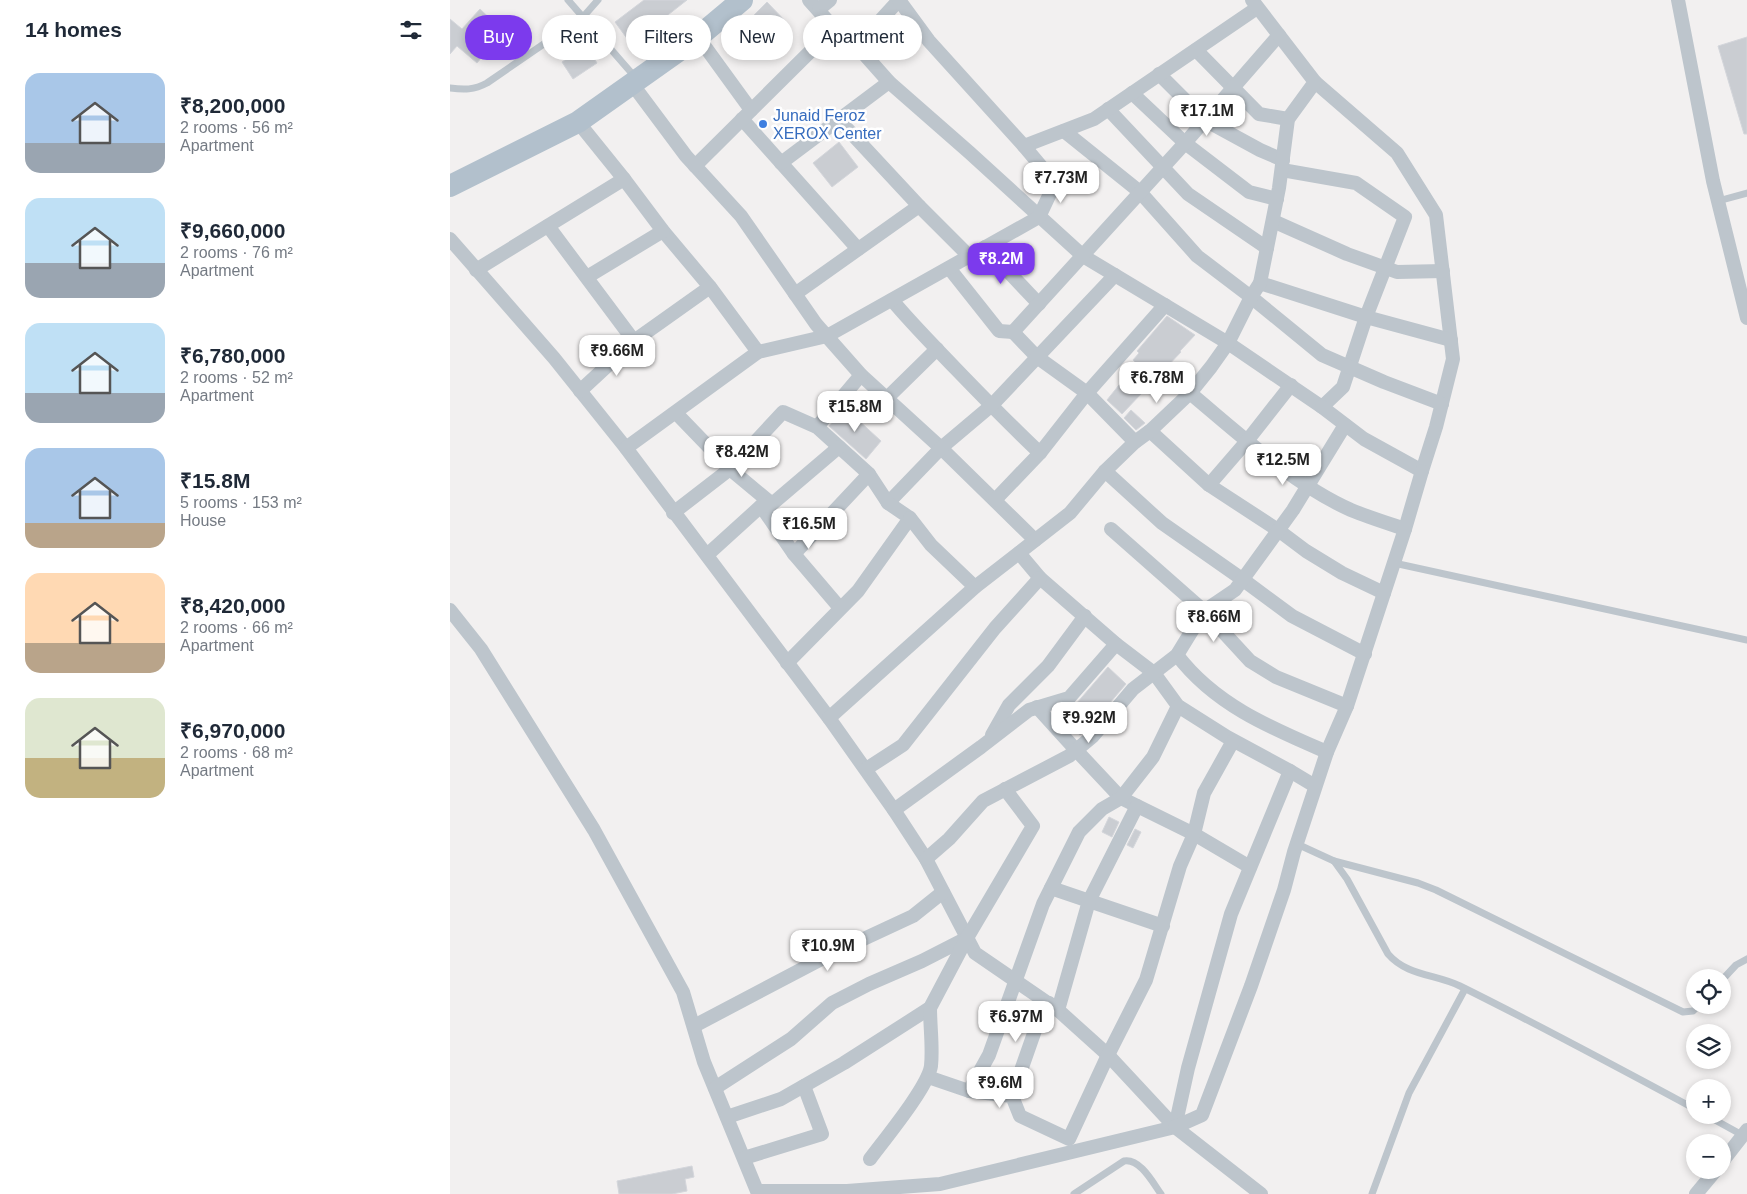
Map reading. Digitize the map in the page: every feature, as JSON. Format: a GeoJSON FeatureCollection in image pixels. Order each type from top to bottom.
{"type":"FeatureCollection","features":[{"type":"Feature","properties":{"kind":"main road"},"geometry":{"type":"LineString","coordinates":[[711,26],[742,0]]}},
{"type":"Feature","properties":{"kind":"main road"},"geometry":{"type":"LineString","coordinates":[[450,186],[578,122],[667,60]]}},
{"type":"Feature","properties":{"kind":"street"},"geometry":{"type":"LineString","coordinates":[[626,448],[758,352],[827,336],[1039,217],[1055,183],[929,41],[899,0],[885,15]]}},
{"type":"Feature","properties":{"kind":"street"},"geometry":{"type":"LineString","coordinates":[[1678,0],[1718,201],[1747,318]]}},
{"type":"Feature","properties":{"kind":"street"},"geometry":{"type":"LineString","coordinates":[[819,3],[826,15]]}},
{"type":"Feature","properties":{"kind":"street"},"geometry":{"type":"LineString","coordinates":[[450,610],[481,649],[594,830],[684,992],[704,1062],[757,1191],[856,1190],[940,1184],[1175,1127],[1202,1114],[1284,890],[1327,752],[1347,706],[1365,654],[1442,404],[1453,359],[1436,215],[1397,153],[1315,82],[1254,4],[1196,50],[1094,119],[1024,146]]}},
{"type":"Feature","properties":{"kind":"street"},"geometry":{"type":"LineString","coordinates":[[1013,332],[1185,143],[1279,35]]}},
{"type":"Feature","properties":{"kind":"street"},"geometry":{"type":"LineString","coordinates":[[1196,50],[1259,114],[1288,119]]}},
{"type":"Feature","properties":{"kind":"street"},"geometry":{"type":"LineString","coordinates":[[711,58],[747,115],[781,163],[858,249]]}},
{"type":"Feature","properties":{"kind":"street"},"geometry":{"type":"LineString","coordinates":[[694,166],[803,59]]}},
{"type":"Feature","properties":{"kind":"street"},"geometry":{"type":"LineString","coordinates":[[869,60],[889,82],[1083,256],[1228,343],[1291,385],[1364,439],[1422,471]]}},
{"type":"Feature","properties":{"kind":"street"},"geometry":{"type":"LineString","coordinates":[[1159,74],[1205,120],[1260,150],[1282,165],[1356,183],[1404,217],[1366,317],[1343,387],[1322,407]]}},
{"type":"Feature","properties":{"kind":"street"},"geometry":{"type":"LineString","coordinates":[[781,163],[889,82]]}},
{"type":"Feature","properties":{"kind":"street"},"geometry":{"type":"LineString","coordinates":[[829,718],[975,587],[1070,512],[1105,471],[1190,394],[1228,343],[1260,283],[1277,199],[1288,119],[1315,82]]}},
{"type":"Feature","properties":{"kind":"street"},"geometry":{"type":"LineString","coordinates":[[636,83],[675,142],[694,166],[741,216],[816,324],[861,375],[941,448],[1035,540]]}},
{"type":"Feature","properties":{"kind":"street"},"geometry":{"type":"LineString","coordinates":[[1132,93],[1185,143],[1249,192],[1277,199]]}},
{"type":"Feature","properties":{"kind":"street"},"geometry":{"type":"LineString","coordinates":[[1108,109],[1188,194],[1268,248]]}},
{"type":"Feature","properties":{"kind":"street"},"geometry":{"type":"LineString","coordinates":[[839,120],[919,206],[969,256]]}},
{"type":"Feature","properties":{"kind":"street"},"geometry":{"type":"LineString","coordinates":[[578,122],[663,231],[710,287],[758,352]]}},
{"type":"Feature","properties":{"kind":"street"},"geometry":{"type":"LineString","coordinates":[[1064,130],[1140,192],[1196,256],[1251,297],[1322,355],[1442,404]]}},
{"type":"Feature","properties":{"kind":"street"},"geometry":{"type":"LineString","coordinates":[[476,270],[624,179]]}},
{"type":"Feature","properties":{"kind":"street"},"geometry":{"type":"LineString","coordinates":[[795,294],[919,206]]}},
{"type":"Feature","properties":{"kind":"street"},"geometry":{"type":"LineString","coordinates":[[1273,220],[1347,254],[1397,272],[1443,271]]}},
{"type":"Feature","properties":{"kind":"street"},"geometry":{"type":"LineString","coordinates":[[548,226],[634,341]]}},
{"type":"Feature","properties":{"kind":"street"},"geometry":{"type":"LineString","coordinates":[[587,277],[663,231]]}},
{"type":"Feature","properties":{"kind":"street"},"geometry":{"type":"LineString","coordinates":[[450,239],[554,358],[626,448],[829,718],[866,769],[926,859],[975,953],[1053,1007],[1108,1055],[1175,1127],[1260,1194]]}},
{"type":"Feature","properties":{"kind":"street"},"geometry":{"type":"LineString","coordinates":[[985,247],[1039,304]]}},
{"type":"Feature","properties":{"kind":"street"},"geometry":{"type":"LineString","coordinates":[[949,268],[999,331],[1013,332],[1037,357],[1087,394],[1135,442]]}},
{"type":"Feature","properties":{"kind":"street"},"geometry":{"type":"LineString","coordinates":[[888,503],[941,448],[992,405],[1115,275]]}},
{"type":"Feature","properties":{"kind":"street"},"geometry":{"type":"LineString","coordinates":[[1260,283],[1366,317],[1451,340]]}},
{"type":"Feature","properties":{"kind":"street"},"geometry":{"type":"LineString","coordinates":[[580,391],[634,341],[710,287]]}},
{"type":"Feature","properties":{"kind":"street"},"geometry":{"type":"LineString","coordinates":[[892,300],[937,349],[1040,453]]}},
{"type":"Feature","properties":{"kind":"street"},"geometry":{"type":"LineString","coordinates":[[995,500],[1040,453],[1087,394],[1165,305]]}},
{"type":"Feature","properties":{"kind":"street"},"geometry":{"type":"LineString","coordinates":[[887,398],[937,349]]}},
{"type":"Feature","properties":{"kind":"street"},"geometry":{"type":"LineString","coordinates":[[817,427],[861,375]]}},
{"type":"Feature","properties":{"kind":"street"},"geometry":{"type":"LineString","coordinates":[[1209,485],[1291,385]]}},
{"type":"Feature","properties":{"kind":"street"},"geometry":{"type":"LineString","coordinates":[[1190,394],[1270,459],[1308,486],[1350,509],[1405,529]]}},
{"type":"Feature","properties":{"kind":"street"},"geometry":{"type":"LineString","coordinates":[[673,513],[730,469],[783,412],[817,427],[869,474],[888,503],[910,518],[931,545],[975,587]]}},
{"type":"Feature","properties":{"kind":"street"},"geometry":{"type":"LineString","coordinates":[[676,413],[766,505],[794,554],[840,608]]}},
{"type":"Feature","properties":{"kind":"street"},"geometry":{"type":"LineString","coordinates":[[926,859],[949,839],[983,801],[1069,756],[1093,736],[1133,689],[1177,655],[1204,611],[1235,590],[1293,510],[1345,424]]}},
{"type":"Feature","properties":{"kind":"street"},"geometry":{"type":"LineString","coordinates":[[1150,431],[1209,485],[1278,530],[1306,551],[1342,573],[1384,594]]}},
{"type":"Feature","properties":{"kind":"street"},"geometry":{"type":"LineString","coordinates":[[707,555],[839,447]]}},
{"type":"Feature","properties":{"kind":"street"},"geometry":{"type":"LineString","coordinates":[[1105,471],[1162,522],[1292,616],[1365,654]]}},
{"type":"Feature","properties":{"kind":"street"},"geometry":{"type":"LineString","coordinates":[[794,554],[869,474]]}},
{"type":"Feature","properties":{"kind":"street"},"geometry":{"type":"LineString","coordinates":[[788,663],[858,590],[910,518]]}},
{"type":"Feature","properties":{"kind":"street"},"geometry":{"type":"LineString","coordinates":[[1111,530],[1204,611],[1250,661],[1276,678],[1347,706]]}},
{"type":"Feature","properties":{"kind":"street"},"geometry":{"type":"LineString","coordinates":[[1019,553],[1040,578],[1116,644],[1154,673],[1178,706],[1234,741],[1315,786]]}},
{"type":"Feature","properties":{"kind":"street"},"geometry":{"type":"LineString","coordinates":[[866,769],[903,745],[995,628],[1040,578]]}},
{"type":"Feature","properties":{"kind":"street"},"geometry":{"type":"LineString","coordinates":[[988,742],[1009,706],[1048,666],[1085,616]]}},
{"type":"Feature","properties":{"kind":"street"},"geometry":{"type":"LineString","coordinates":[[894,810],[1029,710],[1069,698],[1116,644]]}},
{"type":"Feature","properties":{"kind":"street"},"geometry":{"type":"LineString","coordinates":[[1177,655],[1188,669],[1225,702],[1262,724],[1327,752]]}},
{"type":"Feature","properties":{"kind":"street"},"geometry":{"type":"LineString","coordinates":[[969,1091],[989,1055],[1043,904],[1079,832],[1102,809],[1121,798],[1153,757],[1178,706]]}},
{"type":"Feature","properties":{"kind":"street"},"geometry":{"type":"LineString","coordinates":[[1037,707],[1121,798],[1194,834],[1250,867]]}},
{"type":"Feature","properties":{"kind":"street"},"geometry":{"type":"LineString","coordinates":[[1137,806],[1089,901],[1053,1007],[1040,1019],[1012,1096],[1020,1116],[1069,1139],[1108,1055],[1146,980],[1180,866],[1194,834],[1204,793],[1234,741]]}},
{"type":"Feature","properties":{"kind":"street"},"geometry":{"type":"LineString","coordinates":[[1175,1127],[1188,1068],[1231,914],[1290,771]]}},
{"type":"Feature","properties":{"kind":"street"},"geometry":{"type":"LineString","coordinates":[[870,1159],[928,1077],[931,1067],[930,1008],[967,938],[1033,826],[1004,789]]}},
{"type":"Feature","properties":{"kind":"street"},"geometry":{"type":"LineString","coordinates":[[1051,888],[1163,926]]}},
{"type":"Feature","properties":{"kind":"street"},"geometry":{"type":"LineString","coordinates":[[694,1026],[827,956],[913,916],[943,892]]}},
{"type":"Feature","properties":{"kind":"street"},"geometry":{"type":"LineString","coordinates":[[715,1088],[791,1039],[832,1003],[967,938]]}},
{"type":"Feature","properties":{"kind":"street"},"geometry":{"type":"LineString","coordinates":[[727,1117],[781,1099],[844,1063],[930,1008]]}},
{"type":"Feature","properties":{"kind":"street"},"geometry":{"type":"LineString","coordinates":[[928,1077],[969,1091],[1012,1096]]}},
{"type":"Feature","properties":{"kind":"street"},"geometry":{"type":"LineString","coordinates":[[744,1158],[822,1134],[804,1086]]}},
{"type":"Feature","properties":{"kind":"street"},"geometry":{"type":"LineString","coordinates":[[1731,1151],[1745,1133]]}},
{"type":"Feature","properties":{"kind":"street"},"geometry":{"type":"LineString","coordinates":[[1696,1194],[1708,1179]]}},
{"type":"Feature","properties":{"kind":"lane"},"geometry":{"type":"LineString","coordinates":[[568,0],[581,15]]}},
{"type":"Feature","properties":{"kind":"lane"},"geometry":{"type":"LineString","coordinates":[[585,15],[598,0]]}},
{"type":"Feature","properties":{"kind":"lane"},"geometry":{"type":"LineString","coordinates":[[450,88],[478,88],[542,45]]}},
{"type":"Feature","properties":{"kind":"lane"},"geometry":{"type":"LineString","coordinates":[[616,58],[636,83]]}},
{"type":"Feature","properties":{"kind":"lane"},"geometry":{"type":"LineString","coordinates":[[1718,201],[1747,193]]}},
{"type":"Feature","properties":{"kind":"lane"},"geometry":{"type":"LineString","coordinates":[[1394,563],[1747,640]]}},
{"type":"Feature","properties":{"kind":"lane"},"geometry":{"type":"LineString","coordinates":[[1297,844],[1334,861],[1418,883],[1436,890],[1683,1012],[1686,1012]]}},
{"type":"Feature","properties":{"kind":"lane"},"geometry":{"type":"LineString","coordinates":[[1334,861],[1347,878],[1388,954],[1395,962],[1412,972],[1453,983],[1686,1104]]}},
{"type":"Feature","properties":{"kind":"lane"},"geometry":{"type":"LineString","coordinates":[[1731,970],[1747,959]]}},
{"type":"Feature","properties":{"kind":"lane"},"geometry":{"type":"LineString","coordinates":[[1372,1194],[1409,1093],[1465,989]]}},
{"type":"Feature","properties":{"kind":"lane"},"geometry":{"type":"LineString","coordinates":[[1726,1124],[1745,1133]]}},
{"type":"Feature","properties":{"kind":"lane"},"geometry":{"type":"LineString","coordinates":[[1074,1194],[1128,1160],[1137,1164],[1161,1194]]}},
{"type":"Feature","properties":{"kind":"building"},"geometry":{"type":"Polygon","coordinates":[[[644,0],[687,0],[668,15],[626,15],[626,37],[616,21],[644,0]]]}},
{"type":"Feature","properties":{"kind":"building"},"geometry":{"type":"Polygon","coordinates":[[[767,2],[779,15],[754,15],[767,2]]]}},
{"type":"Feature","properties":{"kind":"building"},"geometry":{"type":"Polygon","coordinates":[[[480,9],[486,15],[475,15],[480,9]]]}},
{"type":"Feature","properties":{"kind":"building"},"geometry":{"type":"Polygon","coordinates":[[[450,19],[462,29],[465,26],[465,53],[457,46],[450,54],[450,19]]]}},
{"type":"Feature","properties":{"kind":"building"},"geometry":{"type":"Polygon","coordinates":[[[1747,37],[1747,134],[1744,134],[1718,46],[1747,37]]]}},
{"type":"Feature","properties":{"kind":"building"},"geometry":{"type":"Polygon","coordinates":[[[565,60],[595,60],[597,63],[573,79],[562,62],[565,60]]]}},
{"type":"Feature","properties":{"kind":"building"},"geometry":{"type":"Polygon","coordinates":[[[839,142],[858,167],[832,187],[813,163],[839,142]]]}},
{"type":"Feature","properties":{"kind":"building"},"geometry":{"type":"Polygon","coordinates":[[[1167,316],[1195,335],[1122,414],[1107,400],[1123,380],[1120,377],[1135,362],[1133,360],[1139,353],[1137,351],[1167,316]]]}},
{"type":"Feature","properties":{"kind":"building"},"geometry":{"type":"Polygon","coordinates":[[[845,408],[881,441],[866,459],[829,426],[845,408]]]}},
{"type":"Feature","properties":{"kind":"building"},"geometry":{"type":"Polygon","coordinates":[[[1131,410],[1145,423],[1136,430],[1124,418],[1131,410]]]}},
{"type":"Feature","properties":{"kind":"building"},"geometry":{"type":"Polygon","coordinates":[[[1108,667],[1126,684],[1080,735],[1067,723],[1077,713],[1070,707],[1076,704],[1108,667]]]}},
{"type":"Feature","properties":{"kind":"building"},"geometry":{"type":"Polygon","coordinates":[[[1109,817],[1119,822],[1112,837],[1102,832],[1109,817]]]}},
{"type":"Feature","properties":{"kind":"building"},"geometry":{"type":"Polygon","coordinates":[[[1135,829],[1141,832],[1133,848],[1127,845],[1135,829]]]}},
{"type":"Feature","properties":{"kind":"building"},"geometry":{"type":"Polygon","coordinates":[[[692,1166],[694,1177],[685,1179],[687,1191],[672,1194],[619,1194],[617,1181],[692,1166]]]}},
{"type":"Feature","properties":{"kind":"place","name":"Junaid Feroz XEROX Center"},"geometry":{"type":"Point","coordinates":[763,124]}}]}
